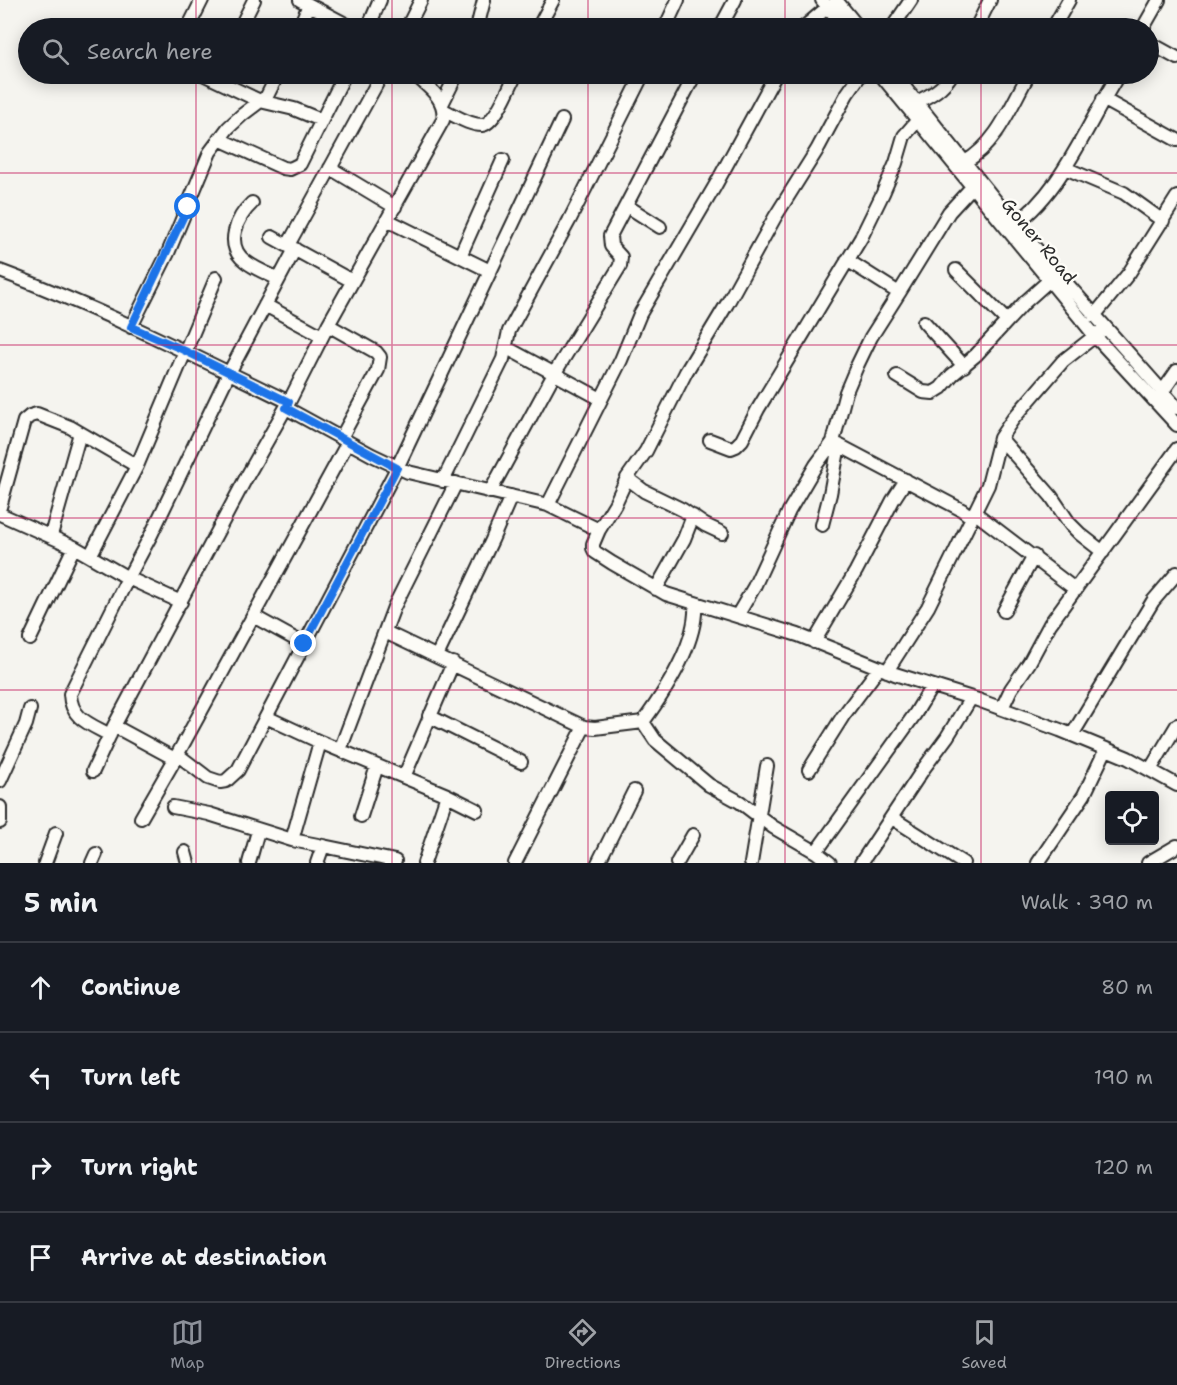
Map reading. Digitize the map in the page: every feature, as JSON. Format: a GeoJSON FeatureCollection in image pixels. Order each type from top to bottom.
{"type":"FeatureCollection","features":[{"type":"Feature","properties":{"kind":"street"},"geometry":{"type":"LineString","coordinates":[[193,18],[202,0]]}},
{"type":"Feature","properties":{"kind":"street"},"geometry":{"type":"LineString","coordinates":[[245,18],[254,0]]}},
{"type":"Feature","properties":{"kind":"street"},"geometry":{"type":"LineString","coordinates":[[372,18],[380,0]]}},
{"type":"Feature","properties":{"kind":"street"},"geometry":{"type":"LineString","coordinates":[[412,18],[421,0]]}},
{"type":"Feature","properties":{"kind":"street"},"geometry":{"type":"LineString","coordinates":[[543,18],[553,0]]}},
{"type":"Feature","properties":{"kind":"street"},"geometry":{"type":"LineString","coordinates":[[670,18],[678,0]]}},
{"type":"Feature","properties":{"kind":"street"},"geometry":{"type":"LineString","coordinates":[[725,18],[735,0]]}},
{"type":"Feature","properties":{"kind":"street"},"geometry":{"type":"LineString","coordinates":[[899,18],[911,0]]}},
{"type":"Feature","properties":{"kind":"street"},"geometry":{"type":"LineString","coordinates":[[981,18],[990,0]]}},
{"type":"Feature","properties":{"kind":"street"},"geometry":{"type":"LineString","coordinates":[[1058,18],[1068,0]]}},
{"type":"Feature","properties":{"kind":"street"},"geometry":{"type":"LineString","coordinates":[[1149,18],[1159,0]]}},
{"type":"Feature","properties":{"kind":"street"},"geometry":{"type":"LineString","coordinates":[[479,18],[483,1]]}},
{"type":"Feature","properties":{"kind":"street"},"geometry":{"type":"LineString","coordinates":[[301,18],[305,2],[335,18]]}},
{"type":"Feature","properties":{"kind":"street"},"geometry":{"type":"LineString","coordinates":[[813,18],[829,2]]}},
{"type":"Feature","properties":{"kind":"street"},"geometry":{"type":"LineString","coordinates":[[829,2],[839,18]]}},
{"type":"Feature","properties":{"kind":"street"},"geometry":{"type":"LineString","coordinates":[[829,2],[847,18]]}},
{"type":"Feature","properties":{"kind":"street"},"geometry":{"type":"LineString","coordinates":[[1159,48],[1177,58]]}},
{"type":"Feature","properties":{"kind":"street"},"geometry":{"type":"LineString","coordinates":[[231,84],[260,101],[294,109],[321,120]]}},
{"type":"Feature","properties":{"kind":"street"},"geometry":{"type":"LineString","coordinates":[[131,327],[168,253],[210,152],[242,115],[267,96],[273,84]]}},
{"type":"Feature","properties":{"kind":"street"},"geometry":{"type":"LineString","coordinates":[[219,139],[283,168],[290,169],[300,164],[340,84]]}},
{"type":"Feature","properties":{"kind":"street"},"geometry":{"type":"LineString","coordinates":[[376,84],[330,168],[279,279],[229,373],[151,535],[70,694],[71,706],[77,715],[177,757],[208,778],[220,782],[226,781],[238,770],[397,468],[562,120]]}},
{"type":"Feature","properties":{"kind":"street"},"geometry":{"type":"LineString","coordinates":[[423,84],[444,106],[474,124],[484,125],[495,114],[511,84]]}},
{"type":"Feature","properties":{"kind":"street"},"geometry":{"type":"LineString","coordinates":[[93,771],[112,731],[325,330],[443,120],[444,106],[453,84]]}},
{"type":"Feature","properties":{"kind":"street"},"geometry":{"type":"LineString","coordinates":[[443,481],[507,348],[509,332],[569,221],[638,84]]}},
{"type":"Feature","properties":{"kind":"street"},"geometry":{"type":"LineString","coordinates":[[490,492],[554,374],[620,266],[621,257],[609,241],[690,84]]}},
{"type":"Feature","properties":{"kind":"street"},"geometry":{"type":"LineString","coordinates":[[548,505],[621,360],[640,314],[715,186],[771,84]]}},
{"type":"Feature","properties":{"kind":"street"},"geometry":{"type":"LineString","coordinates":[[854,84],[818,150],[775,217],[686,372],[646,451],[627,478],[599,530],[593,544],[595,552],[666,594],[814,642],[883,670],[1002,708],[1128,758],[1177,785]]}},
{"type":"Feature","properties":{"kind":"street","name":"Goner Road"},"geometry":{"type":"LineString","coordinates":[[888,84],[972,187],[1011,227],[1100,332],[1159,397],[1177,425]]}},
{"type":"Feature","properties":{"kind":"street","name":"Goner Road"},"geometry":{"type":"LineString","coordinates":[[902,84],[965,162],[1011,227]]}},
{"type":"Feature","properties":{"kind":"street"},"geometry":{"type":"LineString","coordinates":[[916,102],[932,95],[945,84]]}},
{"type":"Feature","properties":{"kind":"street"},"geometry":{"type":"LineString","coordinates":[[965,162],[977,155],[989,143],[1023,84]]}},
{"type":"Feature","properties":{"kind":"street"},"geometry":{"type":"LineString","coordinates":[[1011,227],[1040,202],[1052,187],[1113,84]]}},
{"type":"Feature","properties":{"kind":"street"},"geometry":{"type":"LineString","coordinates":[[1103,99],[1177,140]]}},
{"type":"Feature","properties":{"kind":"street"},"geometry":{"type":"LineString","coordinates":[[710,440],[731,448],[742,440],[758,409],[861,238],[884,193],[904,136],[917,121]]}},
{"type":"Feature","properties":{"kind":"street"},"geometry":{"type":"LineString","coordinates":[[460,256],[503,160]]}},
{"type":"Feature","properties":{"kind":"street"},"geometry":{"type":"LineString","coordinates":[[330,168],[395,207]]}},
{"type":"Feature","properties":{"kind":"street"},"geometry":{"type":"LineString","coordinates":[[1065,168],[1124,193],[1163,221]]}},
{"type":"Feature","properties":{"kind":"street"},"geometry":{"type":"LineString","coordinates":[[822,525],[830,494],[836,444],[846,392],[857,366],[872,337],[949,212],[972,187]]}},
{"type":"Feature","properties":{"kind":"street"},"geometry":{"type":"LineString","coordinates":[[1094,316],[1129,273],[1177,197]]}},
{"type":"Feature","properties":{"kind":"street"},"geometry":{"type":"LineString","coordinates":[[252,203],[238,219],[234,232],[235,246],[246,262],[279,279]]}},
{"type":"Feature","properties":{"kind":"street"},"geometry":{"type":"LineString","coordinates":[[627,206],[660,227]]}},
{"type":"Feature","properties":{"kind":"street"},"geometry":{"type":"LineString","coordinates":[[387,220],[490,271]]}},
{"type":"Feature","properties":{"kind":"street"},"geometry":{"type":"LineString","coordinates":[[272,237],[352,280]]}},
{"type":"Feature","properties":{"kind":"street"},"geometry":{"type":"LineString","coordinates":[[847,260],[899,293]]}},
{"type":"Feature","properties":{"kind":"street"},"geometry":{"type":"LineString","coordinates":[[956,270],[1007,321]]}},
{"type":"Feature","properties":{"kind":"street"},"geometry":{"type":"LineString","coordinates":[[0,271],[63,296],[186,351],[397,468],[548,505],[599,530]]}},
{"type":"Feature","properties":{"kind":"street"},"geometry":{"type":"LineString","coordinates":[[897,376],[923,392],[933,393],[964,366],[1024,302],[1053,277]]}},
{"type":"Feature","properties":{"kind":"street","name":"Goner Road"},"geometry":{"type":"LineString","coordinates":[[1053,277],[1094,316],[1100,332]]}},
{"type":"Feature","properties":{"kind":"street"},"geometry":{"type":"LineString","coordinates":[[90,556],[137,466],[216,278]]}},
{"type":"Feature","properties":{"kind":"street"},"geometry":{"type":"LineString","coordinates":[[141,818],[177,757],[253,616],[378,370],[380,357],[376,352],[266,305]]}},
{"type":"Feature","properties":{"kind":"street"},"geometry":{"type":"LineString","coordinates":[[924,322],[964,366]]}},
{"type":"Feature","properties":{"kind":"street"},"geometry":{"type":"LineString","coordinates":[[809,770],[843,716],[883,670],[928,607],[988,484],[1000,438],[1013,419],[1063,361],[1100,332]]}},
{"type":"Feature","properties":{"kind":"street"},"geometry":{"type":"LineString","coordinates":[[507,348],[601,399]]}},
{"type":"Feature","properties":{"kind":"street"},"geometry":{"type":"LineString","coordinates":[[1159,397],[1177,371]]}},
{"type":"Feature","properties":{"kind":"street","name":"Goner Road"},"geometry":{"type":"LineString","coordinates":[[1159,397],[1177,408]]}},
{"type":"Feature","properties":{"kind":"street"},"geometry":{"type":"LineString","coordinates":[[0,507],[24,421],[30,416],[37,414],[80,433],[137,466]]}},
{"type":"Feature","properties":{"kind":"street"},"geometry":{"type":"LineString","coordinates":[[51,536],[80,433]]}},
{"type":"Feature","properties":{"kind":"street"},"geometry":{"type":"LineString","coordinates":[[1000,438],[1051,496],[1070,524],[1103,552]]}},
{"type":"Feature","properties":{"kind":"street"},"geometry":{"type":"LineString","coordinates":[[836,444],[973,514],[1034,556],[1076,590]]}},
{"type":"Feature","properties":{"kind":"street"},"geometry":{"type":"LineString","coordinates":[[737,616],[754,587],[789,511],[816,465],[836,444]]}},
{"type":"Feature","properties":{"kind":"street"},"geometry":{"type":"LineString","coordinates":[[1002,708],[1050,624],[1177,449]]}},
{"type":"Feature","properties":{"kind":"street"},"geometry":{"type":"LineString","coordinates":[[627,478],[644,491],[722,532]]}},
{"type":"Feature","properties":{"kind":"street"},"geometry":{"type":"LineString","coordinates":[[814,642],[906,480]]}},
{"type":"Feature","properties":{"kind":"street"},"geometry":{"type":"LineString","coordinates":[[340,750],[385,632],[411,572],[456,483]]}},
{"type":"Feature","properties":{"kind":"street"},"geometry":{"type":"LineString","coordinates":[[437,656],[511,496]]}},
{"type":"Feature","properties":{"kind":"street"},"geometry":{"type":"LineString","coordinates":[[0,514],[75,547],[128,578],[181,602]]}},
{"type":"Feature","properties":{"kind":"street"},"geometry":{"type":"LineString","coordinates":[[656,589],[684,539],[693,516]]}},
{"type":"Feature","properties":{"kind":"street"},"geometry":{"type":"LineString","coordinates":[[30,639],[75,547]]}},
{"type":"Feature","properties":{"kind":"street"},"geometry":{"type":"LineString","coordinates":[[1004,610],[1034,556]]}},
{"type":"Feature","properties":{"kind":"street"},"geometry":{"type":"LineString","coordinates":[[1072,735],[1153,601],[1177,573]]}},
{"type":"Feature","properties":{"kind":"street"},"geometry":{"type":"LineString","coordinates":[[643,722],[666,686],[683,653],[696,615],[695,603]]}},
{"type":"Feature","properties":{"kind":"street"},"geometry":{"type":"LineString","coordinates":[[253,616],[304,644]]}},
{"type":"Feature","properties":{"kind":"street"},"geometry":{"type":"LineString","coordinates":[[385,632],[584,727],[595,728],[643,722]]}},
{"type":"Feature","properties":{"kind":"street"},"geometry":{"type":"LineString","coordinates":[[404,777],[453,663]]}},
{"type":"Feature","properties":{"kind":"street"},"geometry":{"type":"LineString","coordinates":[[816,852],[915,714],[932,686]]}},
{"type":"Feature","properties":{"kind":"street"},"geometry":{"type":"LineString","coordinates":[[861,863],[948,736],[971,698]]}},
{"type":"Feature","properties":{"kind":"street"},"geometry":{"type":"LineString","coordinates":[[0,781],[26,724],[30,709]]}},
{"type":"Feature","properties":{"kind":"street"},"geometry":{"type":"LineString","coordinates":[[429,716],[521,762]]}},
{"type":"Feature","properties":{"kind":"street"},"geometry":{"type":"LineString","coordinates":[[266,717],[477,810]]}},
{"type":"Feature","properties":{"kind":"street"},"geometry":{"type":"LineString","coordinates":[[643,722],[655,740],[709,785],[740,802],[773,827],[816,852],[830,863]]}},
{"type":"Feature","properties":{"kind":"street"},"geometry":{"type":"LineString","coordinates":[[1150,770],[1177,725]]}},
{"type":"Feature","properties":{"kind":"street"},"geometry":{"type":"LineString","coordinates":[[515,863],[584,727]]}},
{"type":"Feature","properties":{"kind":"street"},"geometry":{"type":"LineString","coordinates":[[292,840],[320,742]]}},
{"type":"Feature","properties":{"kind":"street"},"geometry":{"type":"LineString","coordinates":[[1038,863],[1084,795],[1106,749]]}},
{"type":"Feature","properties":{"kind":"street"},"geometry":{"type":"LineString","coordinates":[[361,816],[378,766]]}},
{"type":"Feature","properties":{"kind":"street"},"geometry":{"type":"LineString","coordinates":[[751,863],[767,766]]}},
{"type":"Feature","properties":{"kind":"street"},"geometry":{"type":"LineString","coordinates":[[598,863],[633,791]]}},
{"type":"Feature","properties":{"kind":"street"},"geometry":{"type":"LineString","coordinates":[[424,863],[447,795]]}},
{"type":"Feature","properties":{"kind":"street"},"geometry":{"type":"LineString","coordinates":[[0,807],[0,822]]}},
{"type":"Feature","properties":{"kind":"street"},"geometry":{"type":"LineString","coordinates":[[173,807],[209,814],[292,840],[398,862]]}},
{"type":"Feature","properties":{"kind":"street"},"geometry":{"type":"LineString","coordinates":[[892,818],[963,863]]}},
{"type":"Feature","properties":{"kind":"street"},"geometry":{"type":"LineString","coordinates":[[249,863],[258,831]]}},
{"type":"Feature","properties":{"kind":"street"},"geometry":{"type":"LineString","coordinates":[[45,863],[56,833]]}},
{"type":"Feature","properties":{"kind":"street"},"geometry":{"type":"LineString","coordinates":[[677,863],[693,836]]}},
{"type":"Feature","properties":{"kind":"street"},"geometry":{"type":"LineString","coordinates":[[317,863],[323,846]]}},
{"type":"Feature","properties":{"kind":"street"},"geometry":{"type":"LineString","coordinates":[[1148,863],[1177,846]]}},
{"type":"Feature","properties":{"kind":"route"},"geometry":{"type":"LineString","coordinates":[[188,207],[131,327],[289,402],[286,408],[397,468],[304,644]]}}]}
